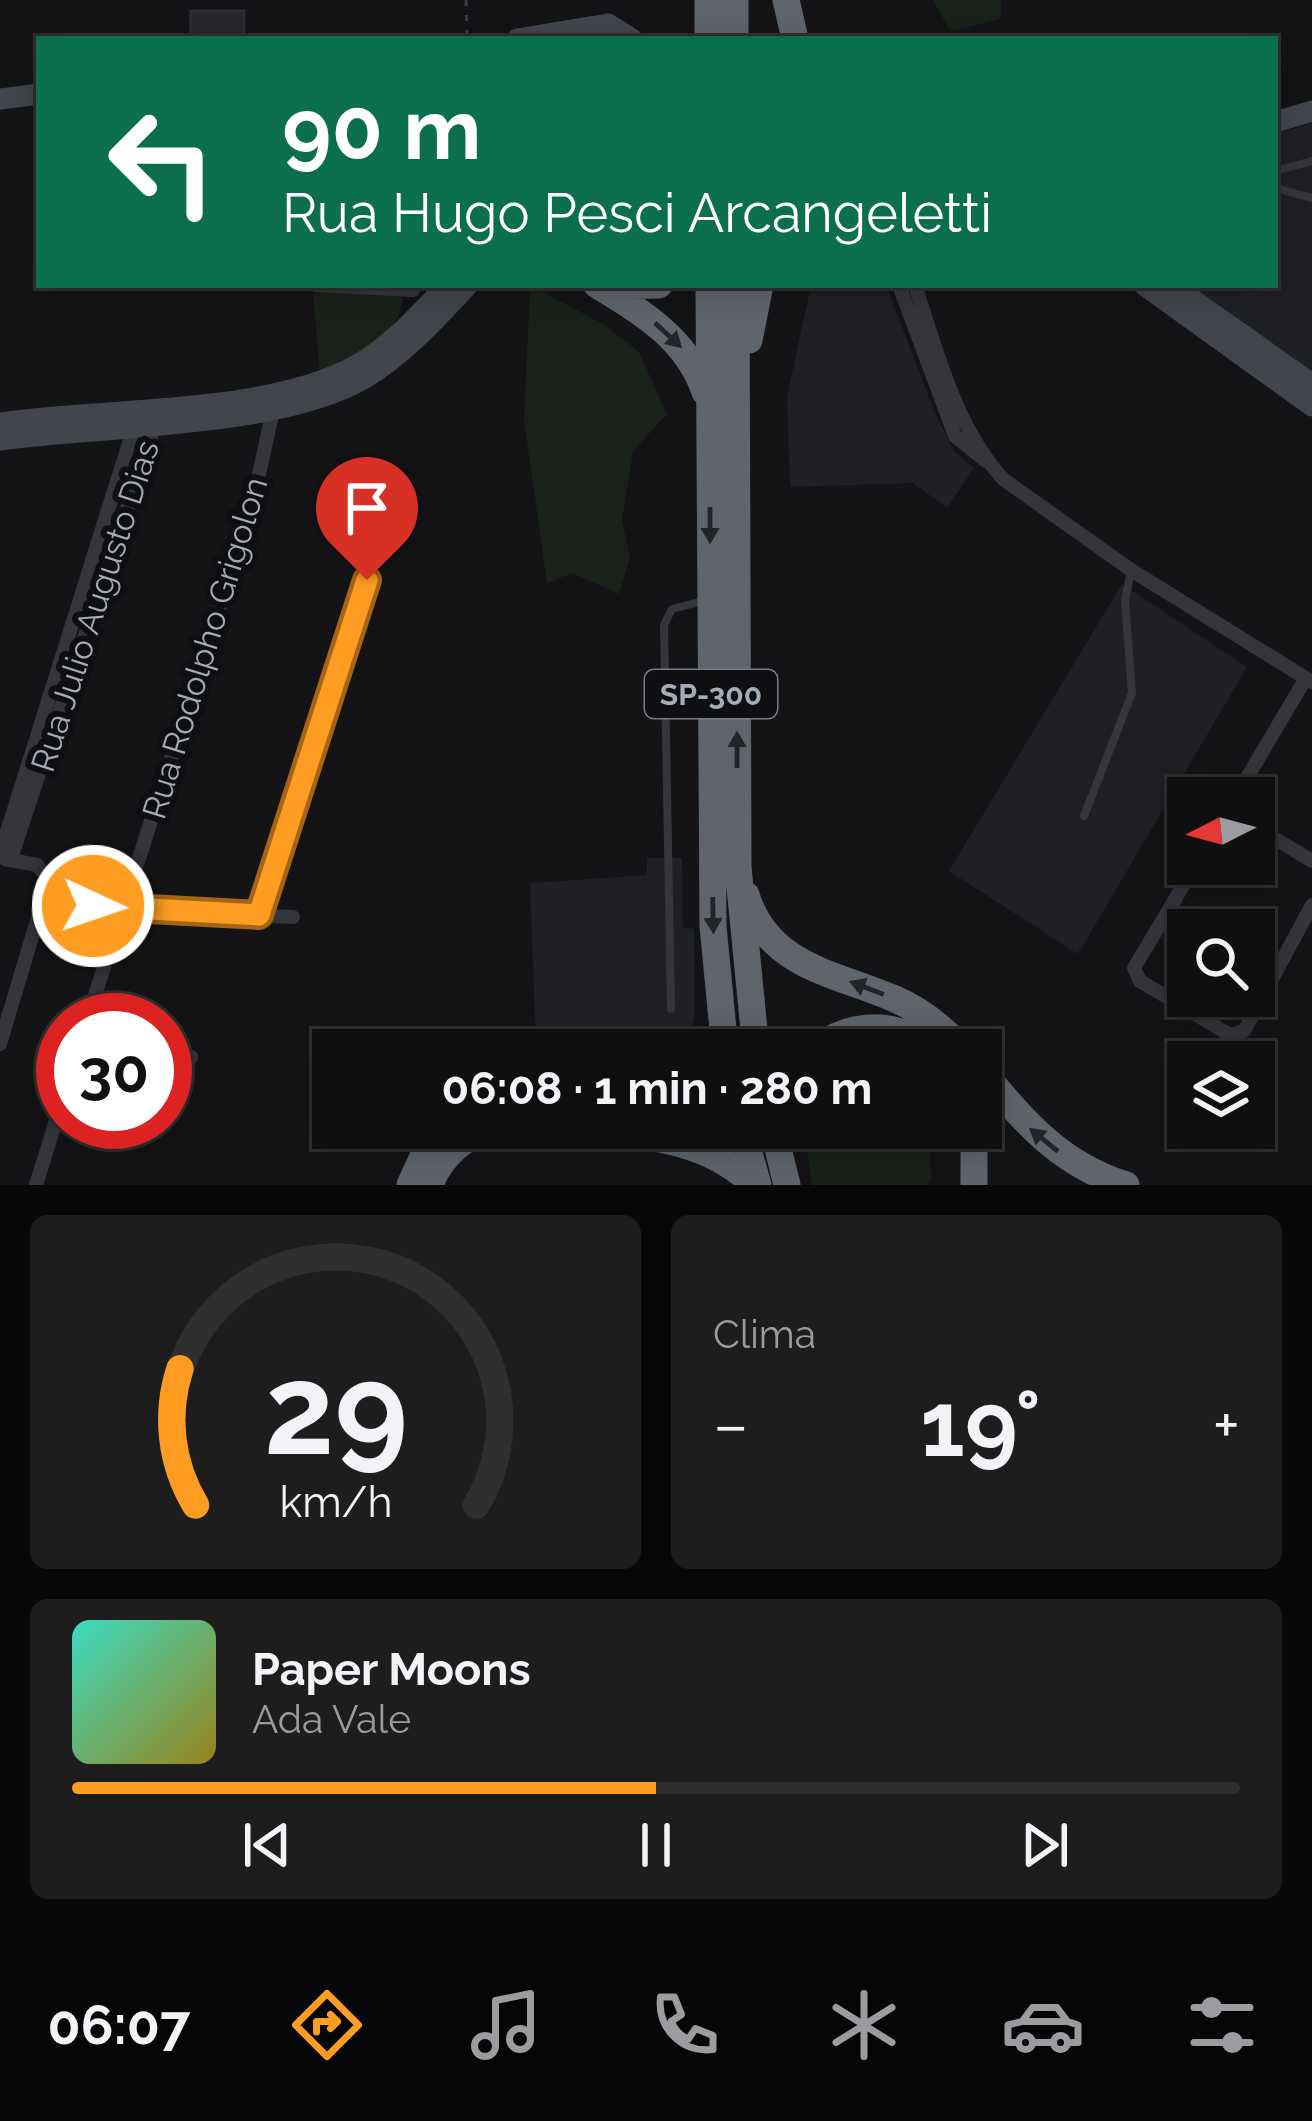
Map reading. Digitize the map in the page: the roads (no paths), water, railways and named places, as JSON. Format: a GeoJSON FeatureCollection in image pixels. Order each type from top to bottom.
{"type":"FeatureCollection","features":[{"type":"Feature","properties":{"kind":"highway"},"geometry":{"type":"LineString","coordinates":[[708,0],[708,36]]}},
{"type":"Feature","properties":{"kind":"highway"},"geometry":{"type":"LineString","coordinates":[[735,0],[735,36]]}},
{"type":"Feature","properties":{"kind":"highway"},"geometry":{"type":"LineString","coordinates":[[786,0],[794,36]]}},
{"type":"Feature","properties":{"kind":"highway"},"geometry":{"type":"LineString","coordinates":[[603,288],[683,349],[723,406]]}},
{"type":"Feature","properties":{"kind":"highway","name":"SP-300"},"geometry":{"type":"LineString","coordinates":[[709,288],[723,406],[738,866],[754,1029]]}},
{"type":"Feature","properties":{"kind":"highway","name":"SP-300"},"geometry":{"type":"LineString","coordinates":[[722,1029],[715,980],[710,601],[736,288]]}},
{"type":"Feature","properties":{"kind":"highway"},"geometry":{"type":"LineString","coordinates":[[723,406],[759,288]]}},
{"type":"Feature","properties":{"kind":"highway"},"geometry":{"type":"LineString","coordinates":[[738,866],[759,927],[784,953],[815,970],[900,1001],[944,1029]]}},
{"type":"Feature","properties":{"kind":"highway"},"geometry":{"type":"LineString","coordinates":[[709,1029],[715,980]]}},
{"type":"Feature","properties":{"kind":"highway"},"geometry":{"type":"LineString","coordinates":[[1002,1095],[1036,1136],[1075,1162],[1126,1185]]}},
{"type":"Feature","properties":{"kind":"highway"},"geometry":{"type":"LineString","coordinates":[[410,1185],[427,1149]]}},
{"type":"Feature","properties":{"kind":"highway"},"geometry":{"type":"LineString","coordinates":[[430,1185],[457,1149]]}},
{"type":"Feature","properties":{"kind":"highway"},"geometry":{"type":"LineString","coordinates":[[702,1149],[722,1157],[756,1185]]}},
{"type":"Feature","properties":{"kind":"highway"},"geometry":{"type":"LineString","coordinates":[[747,1149],[756,1185]]}},
{"type":"Feature","properties":{"kind":"highway"},"geometry":{"type":"LineString","coordinates":[[778,1149],[787,1185]]}},
{"type":"Feature","properties":{"kind":"highway"},"geometry":{"type":"LineString","coordinates":[[974,1149],[974,1185]]}},
{"type":"Feature","properties":{"kind":"street"},"geometry":{"type":"LineString","coordinates":[[547,36],[608,24],[626,33]]}},
{"type":"Feature","properties":{"kind":"street"},"geometry":{"type":"LineString","coordinates":[[0,99],[36,94]]}},
{"type":"Feature","properties":{"kind":"street"},"geometry":{"type":"LineString","coordinates":[[1278,121],[1312,111]]}},
{"type":"Feature","properties":{"kind":"street"},"geometry":{"type":"LineString","coordinates":[[413,288],[414,330]]}},
{"type":"Feature","properties":{"kind":"street"},"geometry":{"type":"LineString","coordinates":[[0,440],[273,394],[323,380],[414,330],[445,288]]}},
{"type":"Feature","properties":{"kind":"street"},"geometry":{"type":"LineString","coordinates":[[0,423],[273,410],[330,396],[363,379],[464,288]]}},
{"type":"Feature","properties":{"kind":"street"},"geometry":{"type":"LineString","coordinates":[[901,288],[914,305],[955,436],[1026,498],[1309,680],[1248,777]]}},
{"type":"Feature","properties":{"kind":"street"},"geometry":{"type":"LineString","coordinates":[[914,288],[914,305]]}},
{"type":"Feature","properties":{"kind":"street"},"geometry":{"type":"LineString","coordinates":[[1148,288],[1312,406]]}},
{"type":"Feature","properties":{"kind":"street"},"geometry":{"type":"LineString","coordinates":[[1176,288],[1312,384]]}},
{"type":"Feature","properties":{"kind":"street","name":"Rua Rodolpho Grigolon"},"geometry":{"type":"LineString","coordinates":[[96,993],[252,507],[273,410]]}},
{"type":"Feature","properties":{"kind":"street","name":"Rua Julio Augusto Dias"},"geometry":{"type":"LineString","coordinates":[[4,857],[147,415]]}},
{"type":"Feature","properties":{"kind":"street"},"geometry":{"type":"LineString","coordinates":[[259,915],[367,580]]}},
{"type":"Feature","properties":{"kind":"street"},"geometry":{"type":"LineString","coordinates":[[1275,839],[1312,861]]}},
{"type":"Feature","properties":{"kind":"street"},"geometry":{"type":"LineString","coordinates":[[0,1044],[44,906],[44,872],[4,857]]}},
{"type":"Feature","properties":{"kind":"street"},"geometry":{"type":"LineString","coordinates":[[1183,885],[1134,968],[1140,981],[1230,1035],[1238,1034],[1312,905]]}},
{"type":"Feature","properties":{"kind":"street"},"geometry":{"type":"LineString","coordinates":[[62,905],[292,917]]}},
{"type":"Feature","properties":{"kind":"street"},"geometry":{"type":"LineString","coordinates":[[36,1185],[47,1149]]}},
{"type":"Feature","properties":{"kind":"lane"},"geometry":{"type":"LineString","coordinates":[[1278,170],[1312,161]]}},
{"type":"Feature","properties":{"kind":"lane"},"geometry":{"type":"LineString","coordinates":[[1278,189],[1312,199]]}},
{"type":"Feature","properties":{"kind":"lane"},"geometry":{"type":"LineString","coordinates":[[1084,816],[1132,693],[1125,601],[1131,569]]}},
{"type":"Feature","properties":{"kind":"lane"},"geometry":{"type":"LineString","coordinates":[[671,1009],[664,625],[672,609],[710,601]]}}]}
